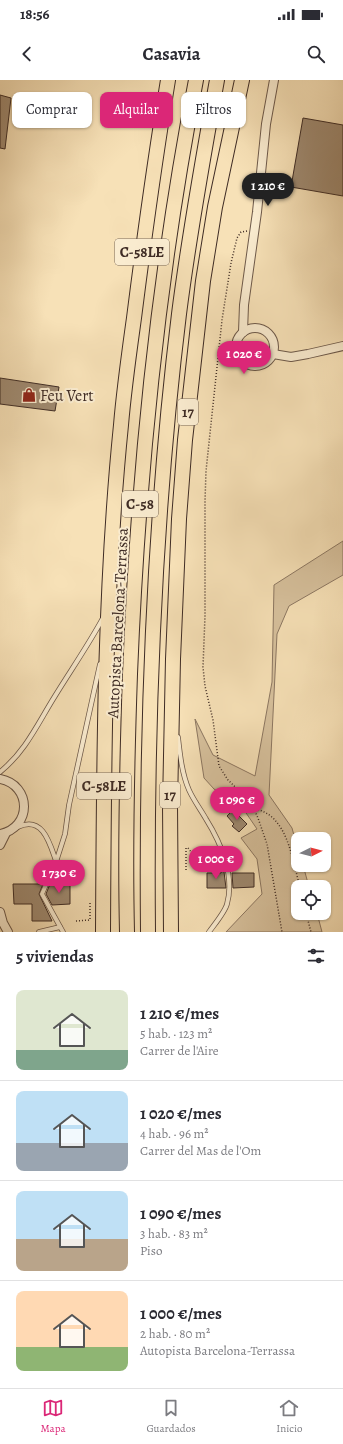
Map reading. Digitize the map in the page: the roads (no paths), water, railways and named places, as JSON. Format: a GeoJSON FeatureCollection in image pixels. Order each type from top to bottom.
{"type":"FeatureCollection","features":[{"type":"Feature","properties":{"kind":"highway","name":"C-58LE"},"geometry":{"type":"LineString","coordinates":[[103,932],[104,748],[114,513],[121,425],[144,243],[168,80]]}},
{"type":"Feature","properties":{"kind":"highway","name":"Autopista Barcelona-Terrassa"},"geometry":{"type":"LineString","coordinates":[[127,932],[128,729],[132,629],[143,468],[159,311],[185,138],[196,80]]}},
{"type":"Feature","properties":{"kind":"highway","name":"C-58"},"geometry":{"type":"LineString","coordinates":[[148,932],[150,728],[159,536],[171,394],[180,313],[192,227],[217,80]]}},
{"type":"Feature","properties":{"kind":"highway"},"geometry":{"type":"LineString","coordinates":[[223,167],[242,80]]}},
{"type":"Feature","properties":{"kind":"highway"},"geometry":{"type":"LineString","coordinates":[[223,167],[249,80]]}},
{"type":"Feature","properties":{"kind":"highway","name":"17"},"geometry":{"type":"LineString","coordinates":[[171,932],[170,805],[173,659],[179,519],[185,440],[203,281],[223,167]]}},
{"type":"Feature","properties":{"kind":"street"},"geometry":{"type":"LineString","coordinates":[[244,332],[244,304],[274,80]]}},
{"type":"Feature","properties":{"kind":"street"},"geometry":{"type":"LineString","coordinates":[[257,328],[267,332],[272,338],[274,345],[273,354],[269,361],[259,366],[249,366],[245,364],[238,356],[236,347],[238,338],[250,329],[257,328]]}},
{"type":"Feature","properties":{"kind":"street"},"geometry":{"type":"LineString","coordinates":[[273,354],[291,356],[308,354],[343,346]]}},
{"type":"Feature","properties":{"kind":"street"},"geometry":{"type":"LineString","coordinates":[[0,779],[7,781],[16,787],[24,800],[23,816],[14,829],[3,834],[0,845]]}},
{"type":"Feature","properties":{"kind":"street"},"geometry":{"type":"LineString","coordinates":[[0,912],[3,923],[8,932]]}},
{"type":"Feature","properties":{"kind":"lane"},"geometry":{"type":"LineString","coordinates":[[0,772],[12,762],[28,741],[102,620],[109,606]]}},
{"type":"Feature","properties":{"kind":"lane"},"geometry":{"type":"LineString","coordinates":[[63,932],[42,894],[56,862],[65,834],[69,805],[100,667],[108,641]]}},
{"type":"Feature","properties":{"kind":"lane"},"geometry":{"type":"LineString","coordinates":[[173,659],[177,690]]}},
{"type":"Feature","properties":{"kind":"lane"},"geometry":{"type":"LineString","coordinates":[[178,733],[185,780],[194,801],[207,820],[222,849],[229,879],[227,904],[209,932]]}},
{"type":"Feature","properties":{"kind":"lane"},"geometry":{"type":"LineString","coordinates":[[14,829],[21,825],[36,825],[45,833],[50,842],[56,862]]}},
{"type":"Feature","properties":{"kind":"lane"},"geometry":{"type":"LineString","coordinates":[[39,932],[60,927]]}},
{"type":"Feature","properties":{"kind":"place","name":"Feu Vert"},"geometry":{"type":"Point","coordinates":[29,395]}}]}
